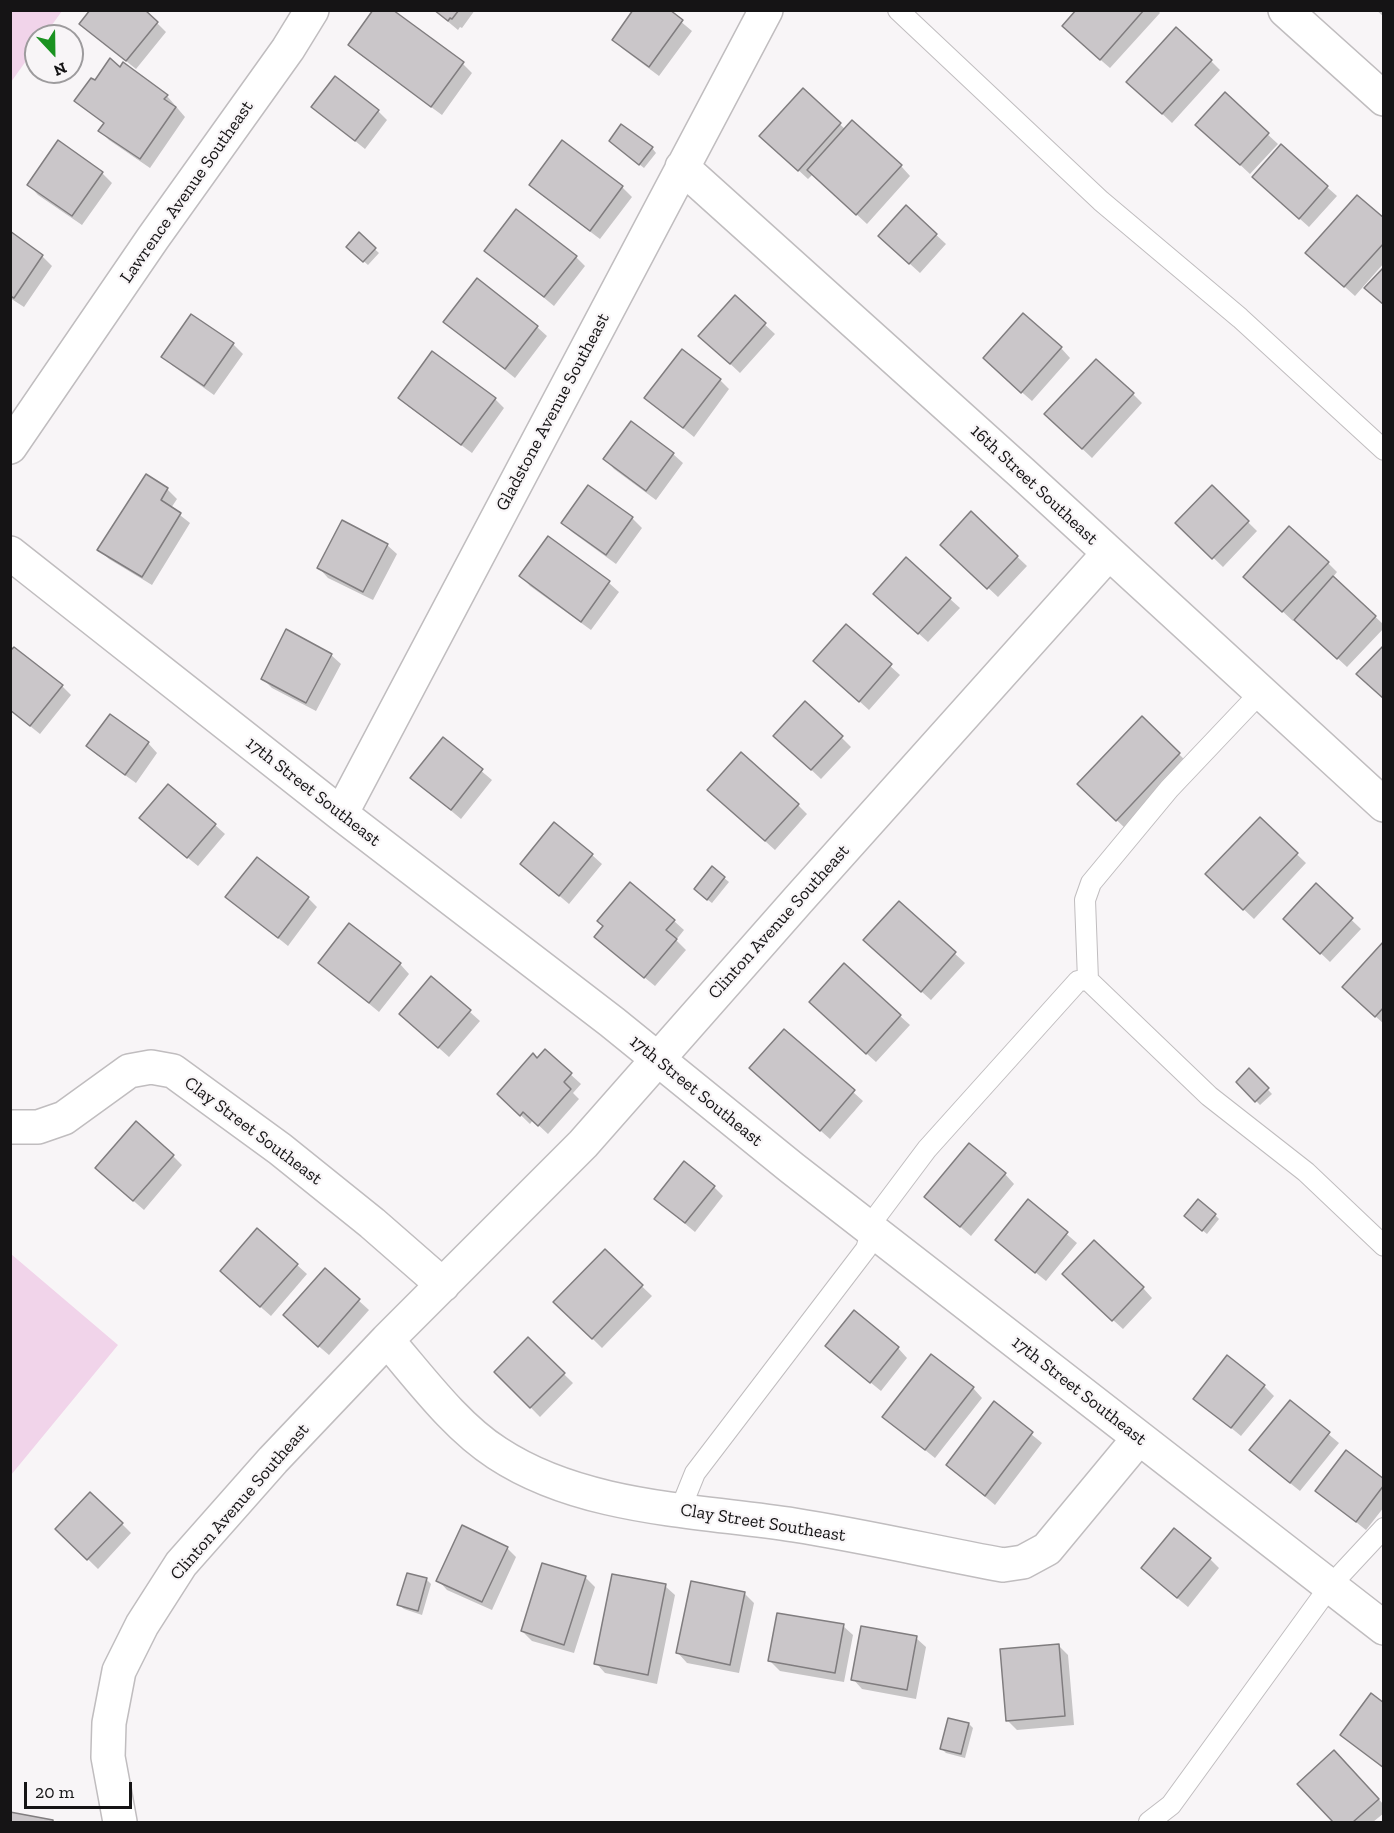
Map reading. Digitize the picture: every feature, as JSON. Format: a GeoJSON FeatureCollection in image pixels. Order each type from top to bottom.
{"type":"FeatureCollection","features":[{"type":"Feature","properties":{"kind":"street","name":"Lawrence Avenue Southeast"},"geometry":{"type":"LineString","coordinates":[[10,447],[153,238],[288,49],[312,10]]}},
{"type":"Feature","properties":{"kind":"street","name":"Gladstone Avenue Southeast"},"geometry":{"type":"LineString","coordinates":[[340,814],[766,10]]}},
{"type":"Feature","properties":{"kind":"street"},"geometry":{"type":"LineString","coordinates":[[1285,10],[1383,99]]}},
{"type":"Feature","properties":{"kind":"street","name":"16th Street Southeast"},"geometry":{"type":"LineString","coordinates":[[682,167],[1022,473],[1383,805]]}},
{"type":"Feature","properties":{"kind":"street","name":"17th Street Southeast"},"geometry":{"type":"LineString","coordinates":[[10,553],[792,1168],[1383,1628]]}},
{"type":"Feature","properties":{"kind":"street","name":"Clinton Avenue Southeast"},"geometry":{"type":"LineString","coordinates":[[120,1822],[108,1757],[109,1723],[119,1671],[142,1624],[181,1564],[273,1460],[387,1340],[583,1144],[1108,554]]}},
{"type":"Feature","properties":{"kind":"street","name":"Clay Street Southeast"},"geometry":{"type":"LineString","coordinates":[[10,1127],[38,1127],[64,1118],[129,1071],[151,1066],[173,1071],[289,1156],[372,1223],[443,1285]]}},
{"type":"Feature","properties":{"kind":"street","name":"Clay Street Southeast"},"geometry":{"type":"LineString","coordinates":[[387,1340],[474,1436],[496,1453],[537,1476],[581,1492],[680,1510],[795,1526],[1003,1565],[1023,1562],[1047,1549],[1139,1438]]}},
{"type":"Feature","properties":{"kind":"lane"},"geometry":{"type":"LineString","coordinates":[[898,10],[1101,201],[1240,318],[1383,450]]}},
{"type":"Feature","properties":{"kind":"lane"},"geometry":{"type":"LineString","coordinates":[[1260,693],[1169,789],[1091,883],[1085,900],[1088,980],[1209,1096],[1306,1172],[1383,1246]]}},
{"type":"Feature","properties":{"kind":"lane"},"geometry":{"type":"LineString","coordinates":[[680,1510],[695,1473],[866,1249],[876,1217],[934,1141],[1078,981],[1088,980]]}},
{"type":"Feature","properties":{"kind":"lane"},"geometry":{"type":"LineString","coordinates":[[1149,1822],[1171,1805],[1330,1586],[1383,1528]]}},
{"type":"Feature","properties":{"kind":"shaded area"},"geometry":{"type":"Polygon","coordinates":[[[11,10],[62,11],[53,24],[24,24],[24,64],[11,82],[11,10]]]}},
{"type":"Feature","properties":{"kind":"shaded area"},"geometry":{"type":"Polygon","coordinates":[[[11,1254],[118,1345],[11,1475],[11,1254]]]}},
{"type":"Feature","properties":{"kind":"building"},"geometry":{"type":"Polygon","coordinates":[[[90,10],[145,10],[158,22],[126,61],[84,28],[84,24],[79,24],[90,10]]]}},
{"type":"Feature","properties":{"kind":"building"},"geometry":{"type":"Polygon","coordinates":[[[373,10],[393,10],[464,62],[431,107],[348,45],[373,10]]]}},
{"type":"Feature","properties":{"kind":"building"},"geometry":{"type":"Polygon","coordinates":[[[434,10],[459,10],[448,21],[434,10]]]}},
{"type":"Feature","properties":{"kind":"building"},"geometry":{"type":"Polygon","coordinates":[[[633,10],[670,10],[683,20],[649,67],[612,40],[633,10]]]}},
{"type":"Feature","properties":{"kind":"building"},"geometry":{"type":"Polygon","coordinates":[[[1076,10],[1144,10],[1100,60],[1062,26],[1076,10]]]}},
{"type":"Feature","properties":{"kind":"building"},"geometry":{"type":"Polygon","coordinates":[[[1176,27],[1212,60],[1162,114],[1126,82],[1176,27]]]}},
{"type":"Feature","properties":{"kind":"building"},"geometry":{"type":"Polygon","coordinates":[[[110,58],[120,67],[123,62],[168,95],[164,99],[176,107],[140,159],[98,131],[104,123],[74,101],[91,78],[95,80],[110,58]]]}},
{"type":"Feature","properties":{"kind":"building"},"geometry":{"type":"Polygon","coordinates":[[[335,76],[379,110],[355,141],[311,107],[335,76]]]}},
{"type":"Feature","properties":{"kind":"building"},"geometry":{"type":"Polygon","coordinates":[[[803,88],[841,123],[798,171],[759,136],[803,88]]]}},
{"type":"Feature","properties":{"kind":"building"},"geometry":{"type":"Polygon","coordinates":[[[1225,92],[1269,133],[1240,165],[1195,125],[1225,92]]]}},
{"type":"Feature","properties":{"kind":"building"},"geometry":{"type":"Polygon","coordinates":[[[852,120],[902,165],[856,215],[807,170],[852,120]]]}},
{"type":"Feature","properties":{"kind":"building"},"geometry":{"type":"Polygon","coordinates":[[[621,124],[653,147],[639,165],[609,141],[621,124]]]}},
{"type":"Feature","properties":{"kind":"building"},"geometry":{"type":"Polygon","coordinates":[[[58,140],[103,172],[72,216],[27,185],[58,140]]]}},
{"type":"Feature","properties":{"kind":"building"},"geometry":{"type":"Polygon","coordinates":[[[562,140],[623,186],[590,231],[529,185],[562,140]]]}},
{"type":"Feature","properties":{"kind":"building"},"geometry":{"type":"Polygon","coordinates":[[[1281,144],[1328,186],[1299,219],[1252,177],[1281,144]]]}},
{"type":"Feature","properties":{"kind":"building"},"geometry":{"type":"Polygon","coordinates":[[[1357,195],[1384,218],[1384,243],[1344,287],[1305,253],[1357,195]]]}},
{"type":"Feature","properties":{"kind":"building"},"geometry":{"type":"Polygon","coordinates":[[[906,205],[937,234],[909,264],[878,236],[906,205]]]}},
{"type":"Feature","properties":{"kind":"building"},"geometry":{"type":"Polygon","coordinates":[[[516,209],[577,256],[544,297],[484,251],[516,209]]]}},
{"type":"Feature","properties":{"kind":"building"},"geometry":{"type":"Polygon","coordinates":[[[10,231],[43,255],[14,298],[10,296],[10,231]]]}},
{"type":"Feature","properties":{"kind":"building"},"geometry":{"type":"Polygon","coordinates":[[[359,232],[376,248],[363,262],[346,247],[359,232]]]}},
{"type":"Feature","properties":{"kind":"building"},"geometry":{"type":"Polygon","coordinates":[[[1384,267],[1384,305],[1364,288],[1384,267]]]}},
{"type":"Feature","properties":{"kind":"building"},"geometry":{"type":"Polygon","coordinates":[[[477,278],[538,326],[505,369],[443,322],[477,278]]]}},
{"type":"Feature","properties":{"kind":"building"},"geometry":{"type":"Polygon","coordinates":[[[735,295],[766,323],[730,364],[698,336],[735,295]]]}},
{"type":"Feature","properties":{"kind":"building"},"geometry":{"type":"Polygon","coordinates":[[[1023,313],[1062,347],[1021,393],[983,358],[1023,313]]]}},
{"type":"Feature","properties":{"kind":"building"},"geometry":{"type":"Polygon","coordinates":[[[191,314],[234,343],[204,386],[161,357],[191,314]]]}},
{"type":"Feature","properties":{"kind":"building"},"geometry":{"type":"Polygon","coordinates":[[[682,349],[721,379],[683,428],[644,398],[682,349]]]}},
{"type":"Feature","properties":{"kind":"building"},"geometry":{"type":"Polygon","coordinates":[[[432,351],[496,398],[461,445],[398,398],[432,351]]]}},
{"type":"Feature","properties":{"kind":"building"},"geometry":{"type":"Polygon","coordinates":[[[1096,359],[1134,393],[1082,449],[1044,414],[1096,359]]]}},
{"type":"Feature","properties":{"kind":"building"},"geometry":{"type":"Polygon","coordinates":[[[631,421],[674,453],[646,491],[603,459],[631,421]]]}},
{"type":"Feature","properties":{"kind":"building"},"geometry":{"type":"Polygon","coordinates":[[[146,474],[168,488],[161,500],[181,513],[142,577],[97,550],[146,474]]]}},
{"type":"Feature","properties":{"kind":"building"},"geometry":{"type":"Polygon","coordinates":[[[588,485],[633,517],[606,555],[561,523],[588,485]]]}},
{"type":"Feature","properties":{"kind":"building"},"geometry":{"type":"Polygon","coordinates":[[[1212,485],[1249,521],[1212,559],[1175,523],[1212,485]]]}},
{"type":"Feature","properties":{"kind":"building"},"geometry":{"type":"Polygon","coordinates":[[[971,511],[1018,556],[987,589],[940,545],[971,511]]]}},
{"type":"Feature","properties":{"kind":"building"},"geometry":{"type":"Polygon","coordinates":[[[342,520],[388,544],[363,592],[317,568],[342,520]]]}},
{"type":"Feature","properties":{"kind":"building"},"geometry":{"type":"Polygon","coordinates":[[[1289,526],[1329,562],[1282,612],[1243,577],[1289,526]]]}},
{"type":"Feature","properties":{"kind":"building"},"geometry":{"type":"Polygon","coordinates":[[[548,536],[610,581],[581,622],[519,576],[548,536]]]}},
{"type":"Feature","properties":{"kind":"building"},"geometry":{"type":"Polygon","coordinates":[[[906,557],[951,598],[918,634],[873,594],[906,557]]]}},
{"type":"Feature","properties":{"kind":"building"},"geometry":{"type":"Polygon","coordinates":[[[1333,576],[1376,616],[1337,659],[1294,620],[1333,576]]]}},
{"type":"Feature","properties":{"kind":"building"},"geometry":{"type":"Polygon","coordinates":[[[846,624],[892,664],[859,702],[813,661],[846,624]]]}},
{"type":"Feature","properties":{"kind":"building"},"geometry":{"type":"Polygon","coordinates":[[[286,629],[332,654],[306,703],[261,679],[286,629]]]}},
{"type":"Feature","properties":{"kind":"building"},"geometry":{"type":"Polygon","coordinates":[[[1384,645],[1384,699],[1356,674],[1384,645]]]}},
{"type":"Feature","properties":{"kind":"building"},"geometry":{"type":"Polygon","coordinates":[[[14,647],[63,685],[30,726],[10,710],[10,651],[14,647]]]}},
{"type":"Feature","properties":{"kind":"building"},"geometry":{"type":"Polygon","coordinates":[[[805,701],[843,736],[811,770],[773,736],[805,701]]]}},
{"type":"Feature","properties":{"kind":"building"},"geometry":{"type":"Polygon","coordinates":[[[110,714],[149,742],[125,775],[86,746],[110,714]]]}},
{"type":"Feature","properties":{"kind":"building"},"geometry":{"type":"Polygon","coordinates":[[[1142,716],[1180,753],[1116,821],[1077,784],[1142,716]]]}},
{"type":"Feature","properties":{"kind":"building"},"geometry":{"type":"Polygon","coordinates":[[[443,737],[483,769],[451,810],[410,778],[443,737]]]}},
{"type":"Feature","properties":{"kind":"building"},"geometry":{"type":"Polygon","coordinates":[[[741,752],[799,804],[765,841],[707,790],[741,752]]]}},
{"type":"Feature","properties":{"kind":"building"},"geometry":{"type":"Polygon","coordinates":[[[168,784],[216,824],[187,858],[139,818],[168,784]]]}},
{"type":"Feature","properties":{"kind":"building"},"geometry":{"type":"Polygon","coordinates":[[[1260,817],[1298,853],[1243,910],[1205,874],[1260,817]]]}},
{"type":"Feature","properties":{"kind":"building"},"geometry":{"type":"Polygon","coordinates":[[[554,822],[593,854],[559,896],[520,864],[554,822]]]}},
{"type":"Feature","properties":{"kind":"building"},"geometry":{"type":"Polygon","coordinates":[[[257,857],[309,897],[278,938],[225,897],[257,857]]]}},
{"type":"Feature","properties":{"kind":"building"},"geometry":{"type":"Polygon","coordinates":[[[712,866],[725,877],[707,900],[694,889],[712,866]]]}},
{"type":"Feature","properties":{"kind":"building"},"geometry":{"type":"Polygon","coordinates":[[[630,882],[675,920],[666,930],[677,939],[644,978],[594,937],[603,926],[597,921],[630,882]]]}},
{"type":"Feature","properties":{"kind":"building"},"geometry":{"type":"Polygon","coordinates":[[[1316,883],[1353,918],[1320,954],[1283,919],[1316,883]]]}},
{"type":"Feature","properties":{"kind":"building"},"geometry":{"type":"Polygon","coordinates":[[[899,901],[956,952],[921,992],[863,940],[899,901]]]}},
{"type":"Feature","properties":{"kind":"building"},"geometry":{"type":"Polygon","coordinates":[[[349,923],[401,963],[369,1003],[318,963],[349,923]]]}},
{"type":"Feature","properties":{"kind":"building"},"geometry":{"type":"Polygon","coordinates":[[[1384,941],[1384,1007],[1375,1017],[1342,987],[1384,941]]]}},
{"type":"Feature","properties":{"kind":"building"},"geometry":{"type":"Polygon","coordinates":[[[844,963],[901,1015],[866,1054],[809,1002],[844,963]]]}},
{"type":"Feature","properties":{"kind":"building"},"geometry":{"type":"Polygon","coordinates":[[[431,976],[471,1010],[438,1048],[399,1014],[431,976]]]}},
{"type":"Feature","properties":{"kind":"building"},"geometry":{"type":"Polygon","coordinates":[[[784,1029],[855,1090],[820,1131],[749,1068],[784,1029]]]}},
{"type":"Feature","properties":{"kind":"building"},"geometry":{"type":"Polygon","coordinates":[[[545,1049],[572,1073],[564,1082],[571,1089],[538,1126],[523,1112],[520,1116],[497,1094],[533,1053],[537,1058],[545,1049]]]}},
{"type":"Feature","properties":{"kind":"building"},"geometry":{"type":"Polygon","coordinates":[[[1249,1068],[1269,1088],[1255,1102],[1236,1082],[1249,1068]]]}},
{"type":"Feature","properties":{"kind":"building"},"geometry":{"type":"Polygon","coordinates":[[[136,1121],[174,1155],[133,1201],[95,1168],[136,1121]]]}},
{"type":"Feature","properties":{"kind":"building"},"geometry":{"type":"Polygon","coordinates":[[[969,1143],[1006,1173],[960,1227],[924,1197],[969,1143]]]}},
{"type":"Feature","properties":{"kind":"building"},"geometry":{"type":"Polygon","coordinates":[[[684,1161],[715,1186],[685,1223],[654,1199],[684,1161]]]}},
{"type":"Feature","properties":{"kind":"building"},"geometry":{"type":"Polygon","coordinates":[[[1028,1199],[1068,1232],[1035,1273],[995,1240],[1028,1199]]]}},
{"type":"Feature","properties":{"kind":"building"},"geometry":{"type":"Polygon","coordinates":[[[1198,1199],[1216,1214],[1202,1231],[1184,1216],[1198,1199]]]}},
{"type":"Feature","properties":{"kind":"building"},"geometry":{"type":"Polygon","coordinates":[[[257,1228],[298,1264],[260,1307],[220,1271],[257,1228]]]}},
{"type":"Feature","properties":{"kind":"building"},"geometry":{"type":"Polygon","coordinates":[[[1094,1240],[1144,1287],[1112,1321],[1062,1274],[1094,1240]]]}},
{"type":"Feature","properties":{"kind":"building"},"geometry":{"type":"Polygon","coordinates":[[[605,1249],[643,1285],[592,1339],[553,1302],[605,1249]]]}},
{"type":"Feature","properties":{"kind":"building"},"geometry":{"type":"Polygon","coordinates":[[[325,1268],[360,1299],[318,1347],[283,1315],[325,1268]]]}},
{"type":"Feature","properties":{"kind":"building"},"geometry":{"type":"Polygon","coordinates":[[[854,1310],[899,1347],[870,1383],[825,1346],[854,1310]]]}},
{"type":"Feature","properties":{"kind":"building"},"geometry":{"type":"Polygon","coordinates":[[[528,1337],[565,1373],[530,1408],[494,1372],[528,1337]]]}},
{"type":"Feature","properties":{"kind":"building"},"geometry":{"type":"Polygon","coordinates":[[[931,1354],[974,1387],[925,1450],[882,1417],[931,1354]]]}},
{"type":"Feature","properties":{"kind":"building"},"geometry":{"type":"Polygon","coordinates":[[[1227,1355],[1265,1385],[1231,1428],[1193,1399],[1227,1355]]]}},
{"type":"Feature","properties":{"kind":"building"},"geometry":{"type":"Polygon","coordinates":[[[1290,1400],[1330,1432],[1290,1483],[1249,1450],[1290,1400]]]}},
{"type":"Feature","properties":{"kind":"building"},"geometry":{"type":"Polygon","coordinates":[[[994,1401],[1033,1432],[985,1496],[946,1465],[994,1401]]]}},
{"type":"Feature","properties":{"kind":"building"},"geometry":{"type":"Polygon","coordinates":[[[1346,1450],[1384,1479],[1384,1485],[1356,1522],[1315,1491],[1346,1450]]]}},
{"type":"Feature","properties":{"kind":"building"},"geometry":{"type":"Polygon","coordinates":[[[90,1492],[123,1523],[87,1560],[55,1529],[90,1492]]]}},
{"type":"Feature","properties":{"kind":"building"},"geometry":{"type":"Polygon","coordinates":[[[462,1525],[508,1547],[482,1602],[436,1581],[462,1525]]]}},
{"type":"Feature","properties":{"kind":"building"},"geometry":{"type":"Polygon","coordinates":[[[1174,1528],[1211,1558],[1177,1598],[1141,1568],[1174,1528]]]}},
{"type":"Feature","properties":{"kind":"building"},"geometry":{"type":"Polygon","coordinates":[[[542,1563],[586,1576],[564,1645],[521,1631],[542,1563]]]}},
{"type":"Feature","properties":{"kind":"building"},"geometry":{"type":"Polygon","coordinates":[[[407,1573],[427,1578],[418,1611],[397,1605],[407,1573]]]}},
{"type":"Feature","properties":{"kind":"building"},"geometry":{"type":"Polygon","coordinates":[[[612,1574],[666,1584],[648,1675],[594,1664],[612,1574]]]}},
{"type":"Feature","properties":{"kind":"building"},"geometry":{"type":"Polygon","coordinates":[[[691,1581],[745,1592],[730,1665],[676,1653],[691,1581]]]}},
{"type":"Feature","properties":{"kind":"building"},"geometry":{"type":"Polygon","coordinates":[[[777,1613],[844,1624],[835,1673],[768,1661],[777,1613]]]}},
{"type":"Feature","properties":{"kind":"building"},"geometry":{"type":"Polygon","coordinates":[[[861,1626],[917,1636],[907,1690],[851,1680],[861,1626]]]}},
{"type":"Feature","properties":{"kind":"building"},"geometry":{"type":"Polygon","coordinates":[[[1059,1644],[1065,1716],[1006,1721],[1000,1649],[1059,1644]]]}},
{"type":"Feature","properties":{"kind":"building"},"geometry":{"type":"Polygon","coordinates":[[[1371,1693],[1384,1703],[1384,1768],[1340,1735],[1371,1693]]]}},
{"type":"Feature","properties":{"kind":"building"},"geometry":{"type":"Polygon","coordinates":[[[948,1718],[969,1723],[961,1754],[940,1749],[948,1718]]]}},
{"type":"Feature","properties":{"kind":"building"},"geometry":{"type":"Polygon","coordinates":[[[1334,1750],[1379,1799],[1353,1822],[1333,1822],[1297,1784],[1334,1750]]]}},
{"type":"Feature","properties":{"kind":"building"},"geometry":{"type":"Polygon","coordinates":[[[10,1812],[53,1820],[53,1822],[10,1822],[10,1812]]]}}]}
